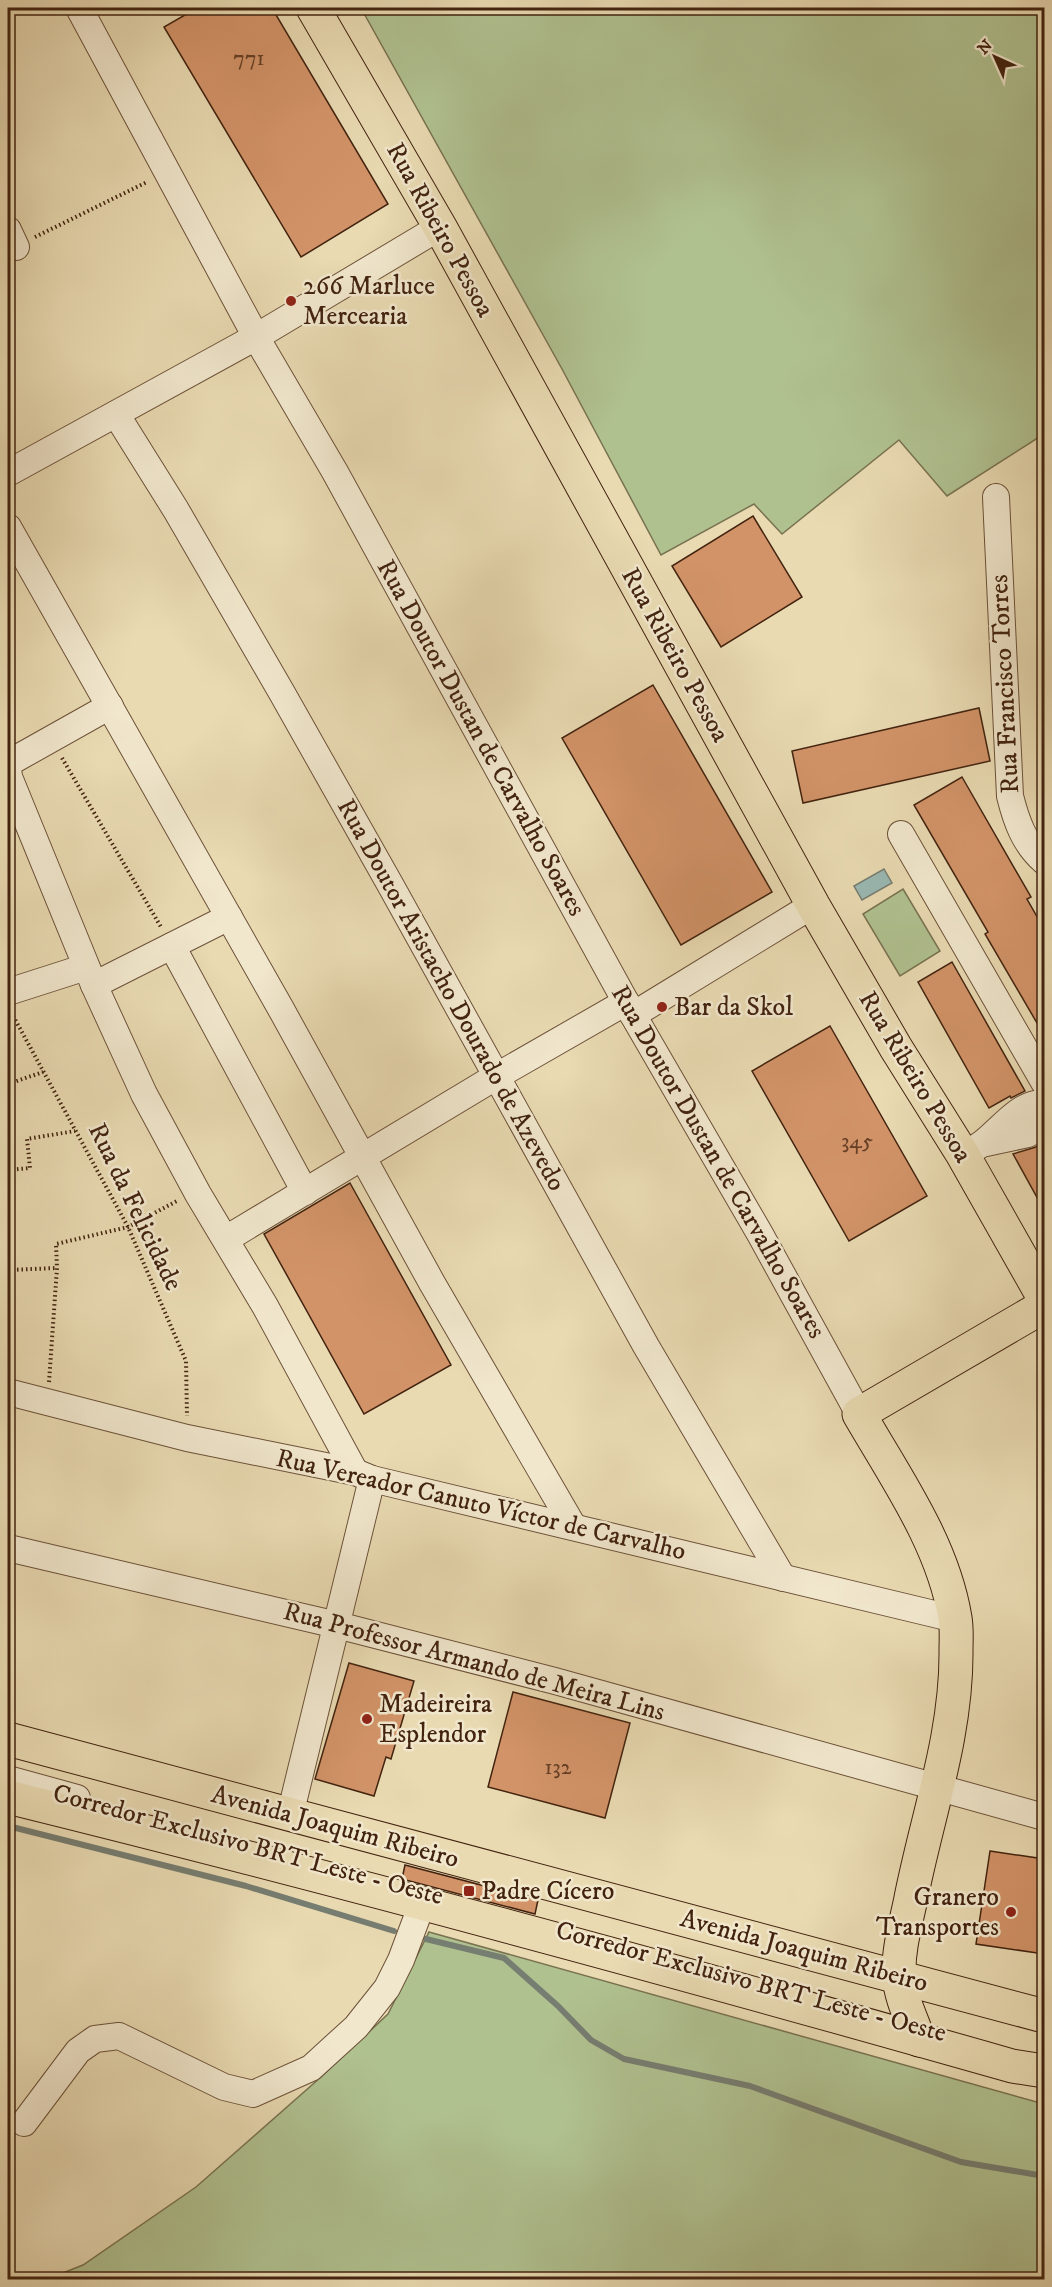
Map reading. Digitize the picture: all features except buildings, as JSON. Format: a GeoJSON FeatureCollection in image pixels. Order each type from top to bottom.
{"type":"FeatureCollection","features":[{"type":"Feature","properties":{"kind":"main road","name":"Rua Ribeiro Pessoa"},"geometry":{"type":"LineString","coordinates":[[313,8],[440,227],[813,905],[896,1048],[973,1149],[1044,1298]]}},
{"type":"Feature","properties":{"kind":"main road"},"geometry":{"type":"LineString","coordinates":[[860,1414],[1044,1306]]}},
{"type":"Feature","properties":{"kind":"main road","name":"Rua Doutor Dustan de Carvalho Soares"},"geometry":{"type":"LineString","coordinates":[[860,1414],[928,1535],[945,1581],[955,1619],[956,1673],[952,1718],[938,1787],[917,1865],[902,1941],[901,1984],[917,2033]]}},
{"type":"Feature","properties":{"kind":"main road","name":"Avenida Joaquim Ribeiro"},"geometry":{"type":"LineString","coordinates":[[8,1739],[901,1984],[1044,2016]]}},
{"type":"Feature","properties":{"kind":"main road","name":"Avenida Joaquim Ribeiro"},"geometry":{"type":"LineString","coordinates":[[8,1797],[261,1860],[820,2011],[917,2033],[1012,2066],[1044,2071]]}},
{"type":"Feature","properties":{"kind":"street","name":"Rua Doutor Dustan de Carvalho Soares"},"geometry":{"type":"LineString","coordinates":[[79,8],[256,337],[419,623],[630,1008],[860,1414]]}},
{"type":"Feature","properties":{"kind":"street"},"geometry":{"type":"LineString","coordinates":[[8,473],[256,337],[440,227]]}},
{"type":"Feature","properties":{"kind":"street","name":"Rua Doutor Aristacho Dourado de Azevedo"},"geometry":{"type":"LineString","coordinates":[[116,414],[176,510],[276,683],[646,1346],[783,1578]]}},
{"type":"Feature","properties":{"kind":"street","name":"Rua Francisco Torres"},"geometry":{"type":"LineString","coordinates":[[996,497],[1010,796],[1015,818],[1028,843],[1044,861]]}},
{"type":"Feature","properties":{"kind":"street"},"geometry":{"type":"LineString","coordinates":[[8,526],[229,917],[437,1293],[573,1526]]}},
{"type":"Feature","properties":{"kind":"street"},"geometry":{"type":"LineString","coordinates":[[110,706],[12,760],[8,768],[9,777],[90,976],[144,1094],[198,1194],[363,1476],[337,1625],[290,1815]]}},
{"type":"Feature","properties":{"kind":"street"},"geometry":{"type":"LineString","coordinates":[[901,834],[1044,1082]]}},
{"type":"Feature","properties":{"kind":"street"},"geometry":{"type":"LineString","coordinates":[[226,1239],[497,1076],[630,1008],[813,905]]}},
{"type":"Feature","properties":{"kind":"street"},"geometry":{"type":"LineString","coordinates":[[8,992],[90,976],[172,946],[229,917]]}},
{"type":"Feature","properties":{"kind":"street"},"geometry":{"type":"LineString","coordinates":[[172,946],[305,1192]]}},
{"type":"Feature","properties":{"kind":"street"},"geometry":{"type":"LineString","coordinates":[[973,1149],[1017,1114],[1035,1103],[1044,1103]]}},
{"type":"Feature","properties":{"kind":"street"},"geometry":{"type":"LineString","coordinates":[[973,1149],[1028,1134],[1044,1124]]}},
{"type":"Feature","properties":{"kind":"street","name":"Rua Vereador Canuto Víctor de Carvalho"},"geometry":{"type":"LineString","coordinates":[[8,1392],[187,1438],[363,1476],[955,1619]]}},
{"type":"Feature","properties":{"kind":"street","name":"Rua Professor Armando de Meira Lins"},"geometry":{"type":"LineString","coordinates":[[8,1548],[337,1625],[555,1681],[1044,1817]]}},
{"type":"Feature","properties":{"kind":"street","name":"Corredor Exclusivo BRT Leste - Oeste"},"geometry":{"type":"LineString","coordinates":[[8,1755],[901,1984],[1044,2028]]}},
{"type":"Feature","properties":{"kind":"street","name":"Corredor Exclusivo BRT Leste - Oeste"},"geometry":{"type":"LineString","coordinates":[[8,1779],[394,1887],[470,1905],[917,2033],[1044,2060]]}},
{"type":"Feature","properties":{"kind":"street"},"geometry":{"type":"LineString","coordinates":[[24,2123],[78,2051],[95,2039],[119,2036],[224,2087],[253,2094],[311,2068],[356,2027],[387,1988],[401,1960],[422,1904]]}},
{"type":"Feature","properties":{"kind":"path"},"geometry":{"type":"LineString","coordinates":[[12,238],[168,171]]}},
{"type":"Feature","properties":{"kind":"path"},"geometry":{"type":"LineString","coordinates":[[51,739],[172,946]]}},
{"type":"Feature","properties":{"kind":"path","name":"Rua da Felicidade"},"geometry":{"type":"LineString","coordinates":[[8,1006],[128,1227],[186,1361],[187,1438]]}},
{"type":"Feature","properties":{"kind":"path"},"geometry":{"type":"LineString","coordinates":[[8,1084],[43,1072]]}},
{"type":"Feature","properties":{"kind":"path"},"geometry":{"type":"LineString","coordinates":[[8,1170],[30,1168],[27,1139],[75,1131]]}},
{"type":"Feature","properties":{"kind":"path"},"geometry":{"type":"LineString","coordinates":[[46,1402],[52,1364],[56,1244],[128,1227],[168,1204],[198,1194]]}},
{"type":"Feature","properties":{"kind":"path"},"geometry":{"type":"LineString","coordinates":[[8,1270],[57,1268]]}},
{"type":"Feature","properties":{"kind":"green space"},"geometry":{"type":"Polygon","coordinates":[[[361,8],[1044,8],[1044,434],[947,496],[899,440],[782,534],[754,504],[661,555],[562,369],[361,8]]]}},
{"type":"Feature","properties":{"kind":"green space"},"geometry":{"type":"Polygon","coordinates":[[[903,889],[940,951],[900,976],[863,914],[903,889]]]}},
{"type":"Feature","properties":{"kind":"green space"},"geometry":{"type":"Polygon","coordinates":[[[429,1932],[1044,2104],[1044,2279],[45,2280],[83,2265],[196,2187],[321,2077],[388,2014],[429,1932]]]}},
{"type":"Feature","properties":{"kind":"water"},"geometry":{"type":"Polygon","coordinates":[[[884,869],[892,883],[862,900],[854,886],[884,869]]]}},
{"type":"Feature","properties":{"kind":"waterway"},"geometry":{"type":"LineString","coordinates":[[8,1826],[246,1886],[394,1931]]}},
{"type":"Feature","properties":{"kind":"waterway"},"geometry":{"type":"LineString","coordinates":[[426,1939],[504,1958],[558,2006],[591,2040],[624,2059],[750,2086],[961,2162],[1044,2176]]}},
{"type":"Feature","properties":{"kind":"place","name":"266 Marluce Mercearia"},"geometry":{"type":"Point","coordinates":[291,301]}},
{"type":"Feature","properties":{"kind":"place","name":"Bar da Skol"},"geometry":{"type":"Point","coordinates":[662,1007]}},
{"type":"Feature","properties":{"kind":"place","name":"Madeireira Esplendor"},"geometry":{"type":"Point","coordinates":[367,1719]}},
{"type":"Feature","properties":{"kind":"place","name":"Padre Cícero"},"geometry":{"type":"Point","coordinates":[469,1891]}},
{"type":"Feature","properties":{"kind":"place","name":"Granero Transportes"},"geometry":{"type":"Point","coordinates":[1011,1912]}}]}
